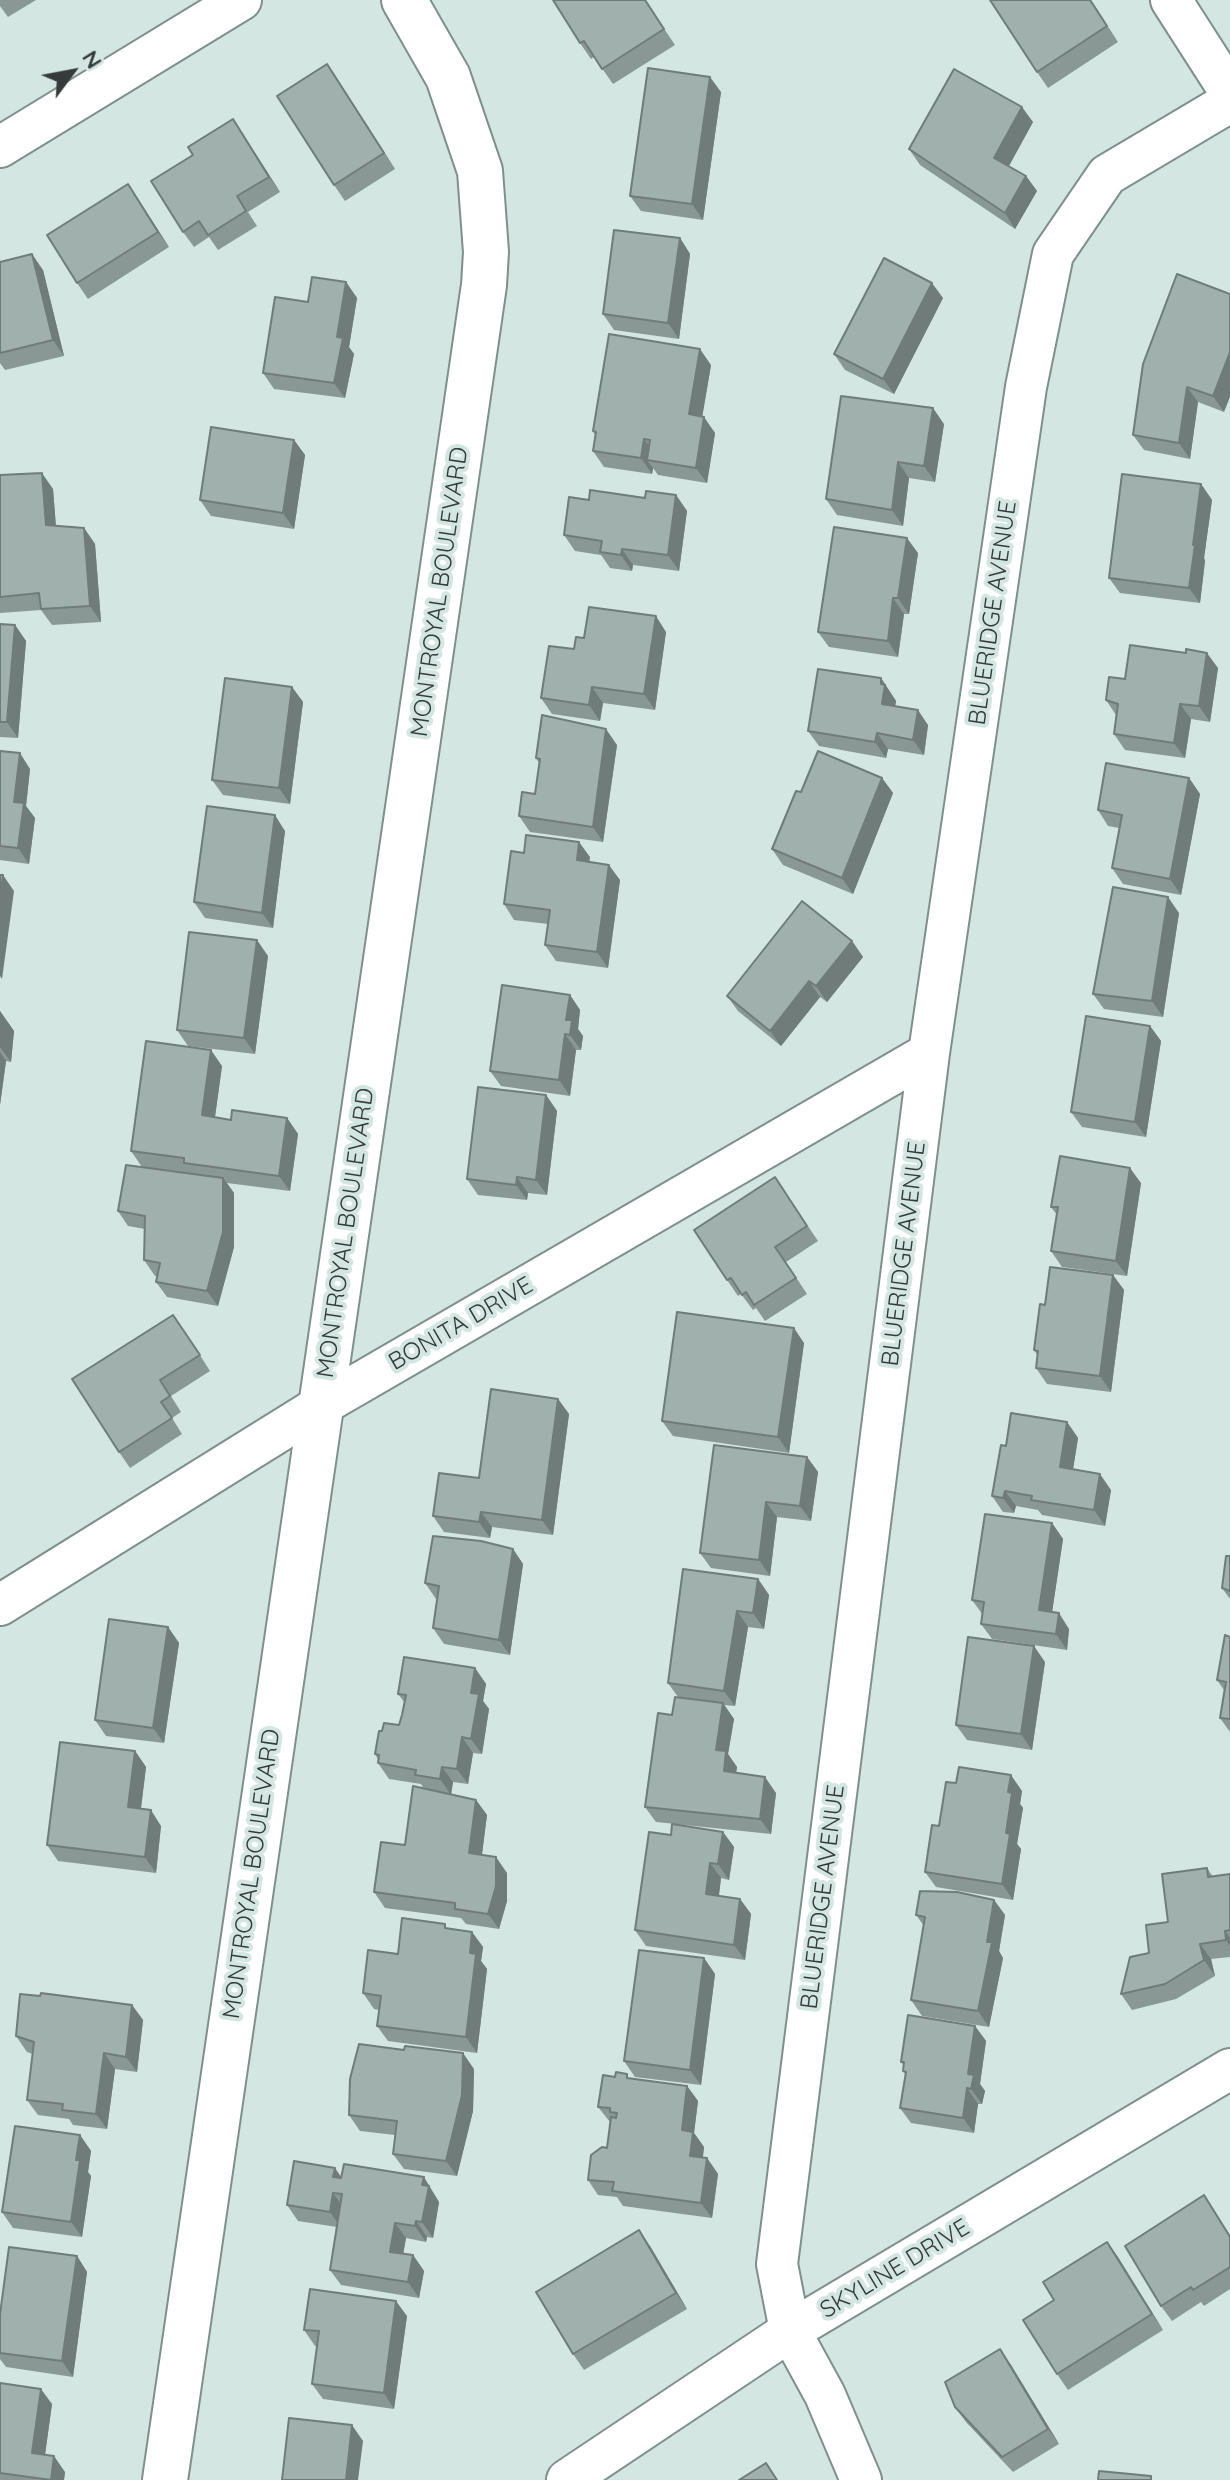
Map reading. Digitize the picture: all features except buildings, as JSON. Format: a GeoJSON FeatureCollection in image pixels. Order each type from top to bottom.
{"type":"FeatureCollection","features":[{"type":"Feature","properties":{"kind":"street"},"geometry":{"type":"LineString","coordinates":[[0,147],[241,0]]}},
{"type":"Feature","properties":{"kind":"street","name":"MONTROYAL BOULEVARD"},"geometry":{"type":"LineString","coordinates":[[165,2480],[485,274],[480,171],[448,77],[404,0]]}},
{"type":"Feature","properties":{"kind":"street"},"geometry":{"type":"LineString","coordinates":[[1171,0],[1230,92]]}},
{"type":"Feature","properties":{"kind":"street","name":"BLUERIDGE AVENUE"},"geometry":{"type":"LineString","coordinates":[[861,2480],[825,2395],[790,2331],[777,2264],[929,1053],[1026,387],[1053,254],[1107,175],[1230,102]]}},
{"type":"Feature","properties":{"kind":"street","name":"BONITA DRIVE"},"geometry":{"type":"LineString","coordinates":[[0,1605],[320,1406],[929,1053]]}},
{"type":"Feature","properties":{"kind":"street","name":"SKYLINE DRIVE"},"geometry":{"type":"LineString","coordinates":[[567,2480],[790,2331],[1230,2069]]}}]}
